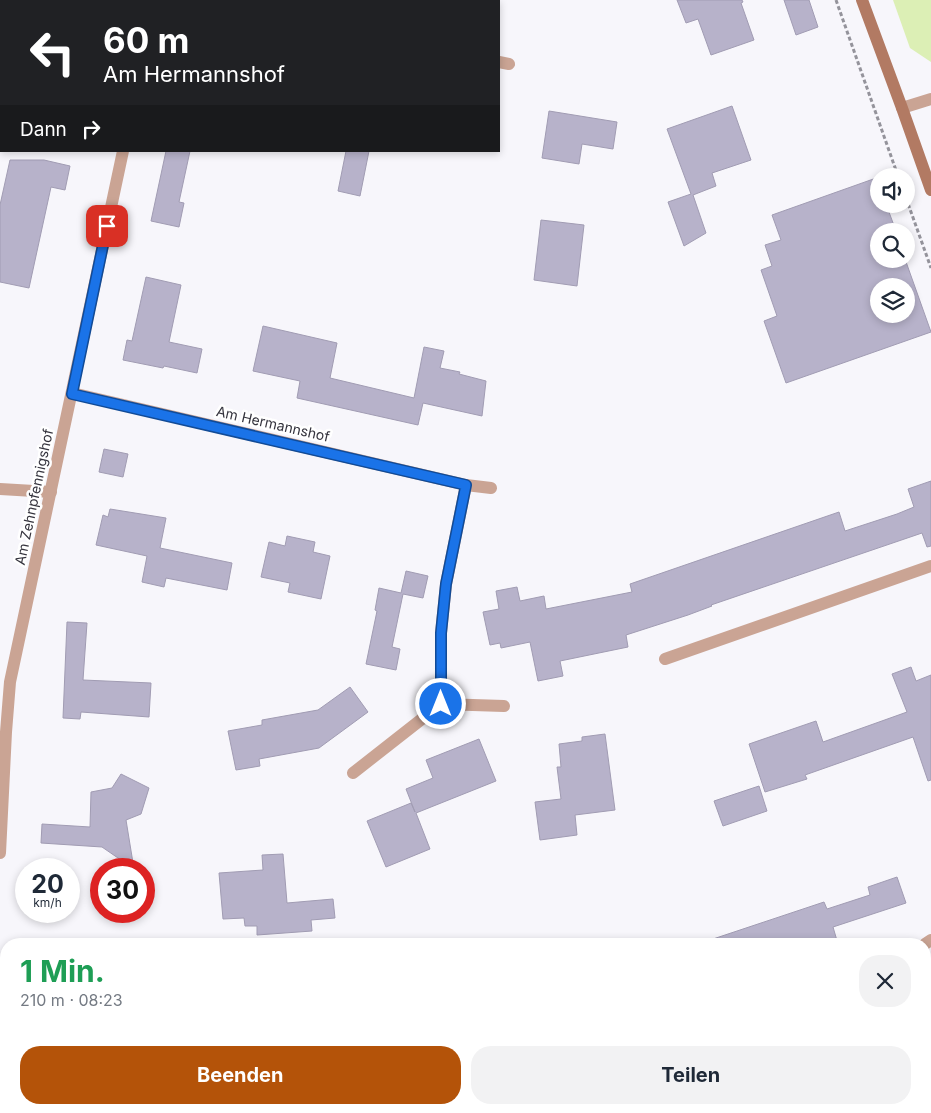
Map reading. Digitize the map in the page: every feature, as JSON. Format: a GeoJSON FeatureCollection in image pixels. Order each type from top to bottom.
{"type":"FeatureCollection","features":[{"type":"Feature","properties":{"kind":"main road"},"geometry":{"type":"LineString","coordinates":[[862,0],[931,190]]}},
{"type":"Feature","properties":{"kind":"street"},"geometry":{"type":"LineString","coordinates":[[902,108],[931,100]]}},
{"type":"Feature","properties":{"kind":"street","name":"Am Zehnpfennigshof"},"geometry":{"type":"LineString","coordinates":[[0,853],[10,682],[123,152]]}},
{"type":"Feature","properties":{"kind":"street","name":"Am Hermannshof"},"geometry":{"type":"LineString","coordinates":[[72,394],[466,485],[491,488]]}},
{"type":"Feature","properties":{"kind":"street"},"geometry":{"type":"LineString","coordinates":[[441,704],[441,633],[446,584],[466,485]]}},
{"type":"Feature","properties":{"kind":"street"},"geometry":{"type":"LineString","coordinates":[[0,489],[51,492]]}},
{"type":"Feature","properties":{"kind":"street"},"geometry":{"type":"LineString","coordinates":[[665,659],[931,566]]}},
{"type":"Feature","properties":{"kind":"street"},"geometry":{"type":"LineString","coordinates":[[353,773],[441,704],[504,706]]}},
{"type":"Feature","properties":{"kind":"path"},"geometry":{"type":"LineString","coordinates":[[836,0],[895,168]]}},
{"type":"Feature","properties":{"kind":"path"},"geometry":{"type":"LineString","coordinates":[[911,213],[931,268]]}},
{"type":"Feature","properties":{"kind":"green space"},"geometry":{"type":"Polygon","coordinates":[[[893,0],[931,0],[931,62],[910,48],[893,0]]]}},
{"type":"Feature","properties":{"kind":"building"},"geometry":{"type":"Polygon","coordinates":[[[677,0],[742,0],[743,2],[741,3],[754,40],[711,55],[698,19],[686,23],[677,0]]]}},
{"type":"Feature","properties":{"kind":"building"},"geometry":{"type":"Polygon","coordinates":[[[784,0],[809,0],[818,27],[796,35],[784,0]]]}},
{"type":"Feature","properties":{"kind":"building"},"geometry":{"type":"Polygon","coordinates":[[[732,106],[751,160],[712,173],[716,186],[693,195],[706,233],[684,246],[668,202],[691,194],[667,129],[732,106]]]}},
{"type":"Feature","properties":{"kind":"building"},"geometry":{"type":"Polygon","coordinates":[[[549,111],[617,122],[613,149],[582,144],[579,164],[542,158],[549,111]]]}},
{"type":"Feature","properties":{"kind":"building"},"geometry":{"type":"Polygon","coordinates":[[[166,152],[190,152],[179,202],[184,203],[179,227],[151,221],[166,152]]]}},
{"type":"Feature","properties":{"kind":"building"},"geometry":{"type":"Polygon","coordinates":[[[346,152],[369,152],[360,196],[338,191],[346,152]]]}},
{"type":"Feature","properties":{"kind":"building"},"geometry":{"type":"Polygon","coordinates":[[[10,160],[44,160],[70,166],[65,190],[51,187],[29,288],[0,282],[0,205],[10,160]]]}},
{"type":"Feature","properties":{"kind":"building"},"geometry":{"type":"Polygon","coordinates":[[[870,180],[870,213],[889,213],[893,223],[870,223],[870,268],[908,268],[912,278],[870,278],[870,323],[915,323],[915,287],[931,332],[786,383],[764,321],[777,316],[761,270],[772,266],[765,245],[781,240],[772,215],[870,180]]]}},
{"type":"Feature","properties":{"kind":"building"},"geometry":{"type":"Polygon","coordinates":[[[541,220],[584,225],[577,286],[534,280],[541,220]]]}},
{"type":"Feature","properties":{"kind":"building"},"geometry":{"type":"Polygon","coordinates":[[[146,277],[181,285],[169,342],[202,349],[197,373],[123,360],[127,340],[132,341],[146,277]]]}},
{"type":"Feature","properties":{"kind":"building"},"geometry":{"type":"Polygon","coordinates":[[[263,326],[337,343],[330,378],[414,398],[424,347],[444,351],[440,368],[460,372],[459,374],[486,381],[482,416],[423,403],[418,425],[297,398],[300,381],[253,371],[263,326]]]}},
{"type":"Feature","properties":{"kind":"building"},"geometry":{"type":"Polygon","coordinates":[[[104,449],[128,454],[123,477],[99,472],[104,449]]]}},
{"type":"Feature","properties":{"kind":"building"},"geometry":{"type":"Polygon","coordinates":[[[931,481],[931,546],[927,547],[922,533],[626,635],[628,647],[560,661],[563,676],[538,681],[530,642],[501,648],[500,643],[490,645],[483,612],[499,609],[496,591],[517,587],[520,601],[544,596],[546,609],[632,592],[630,584],[839,512],[845,531],[897,514],[914,507],[908,489],[931,481]]]}},
{"type":"Feature","properties":{"kind":"building"},"geometry":{"type":"Polygon","coordinates":[[[110,509],[166,518],[160,548],[232,563],[227,590],[166,578],[164,587],[142,582],[147,556],[96,545],[103,515],[108,517],[110,509]]]}},
{"type":"Feature","properties":{"kind":"building"},"geometry":{"type":"Polygon","coordinates":[[[287,536],[315,542],[313,552],[330,556],[321,599],[288,592],[290,583],[261,577],[269,542],[285,546],[287,536]]]}},
{"type":"Feature","properties":{"kind":"building"},"geometry":{"type":"Polygon","coordinates":[[[406,571],[428,576],[423,598],[403,594],[392,647],[400,649],[396,670],[366,664],[377,611],[375,610],[379,588],[401,593],[406,571]]]}},
{"type":"Feature","properties":{"kind":"building"},"geometry":{"type":"Polygon","coordinates":[[[67,622],[87,623],[83,680],[151,683],[149,717],[81,712],[80,719],[63,718],[67,622]]]}},
{"type":"Feature","properties":{"kind":"building"},"geometry":{"type":"Polygon","coordinates":[[[911,667],[916,681],[931,675],[931,780],[928,781],[913,737],[805,775],[807,779],[765,792],[749,744],[816,721],[823,742],[907,712],[892,674],[911,667]]]}},
{"type":"Feature","properties":{"kind":"building"},"geometry":{"type":"Polygon","coordinates":[[[350,687],[368,712],[319,748],[259,759],[260,766],[236,770],[228,731],[262,725],[262,720],[318,710],[350,687]]]}},
{"type":"Feature","properties":{"kind":"building"},"geometry":{"type":"Polygon","coordinates":[[[605,734],[615,810],[575,815],[577,835],[540,840],[535,802],[561,799],[557,767],[561,767],[559,744],[582,741],[582,737],[605,734]]]}},
{"type":"Feature","properties":{"kind":"building"},"geometry":{"type":"Polygon","coordinates":[[[479,739],[496,781],[416,813],[430,849],[386,867],[367,821],[411,803],[415,812],[406,789],[433,778],[426,760],[479,739]]]}},
{"type":"Feature","properties":{"kind":"building"},"geometry":{"type":"Polygon","coordinates":[[[121,774],[149,788],[141,814],[126,820],[132,858],[118,858],[102,847],[41,843],[42,824],[90,827],[91,792],[112,788],[121,774]]]}},
{"type":"Feature","properties":{"kind":"building"},"geometry":{"type":"Polygon","coordinates":[[[759,786],[767,811],[723,826],[714,801],[759,786]]]}},
{"type":"Feature","properties":{"kind":"building"},"geometry":{"type":"Polygon","coordinates":[[[283,854],[287,903],[333,899],[335,918],[311,920],[312,931],[257,935],[257,926],[245,926],[244,918],[223,919],[219,873],[263,870],[262,855],[283,854]]]}},
{"type":"Feature","properties":{"kind":"building"},"geometry":{"type":"Polygon","coordinates":[[[897,877],[906,903],[833,927],[836,938],[716,938],[824,902],[827,909],[870,895],[868,887],[897,877]]]}},
{"type":"Feature","properties":{"kind":"route"},"geometry":{"type":"LineString","coordinates":[[107,226],[72,394],[466,485],[446,584],[441,633],[441,704]]}}]}
